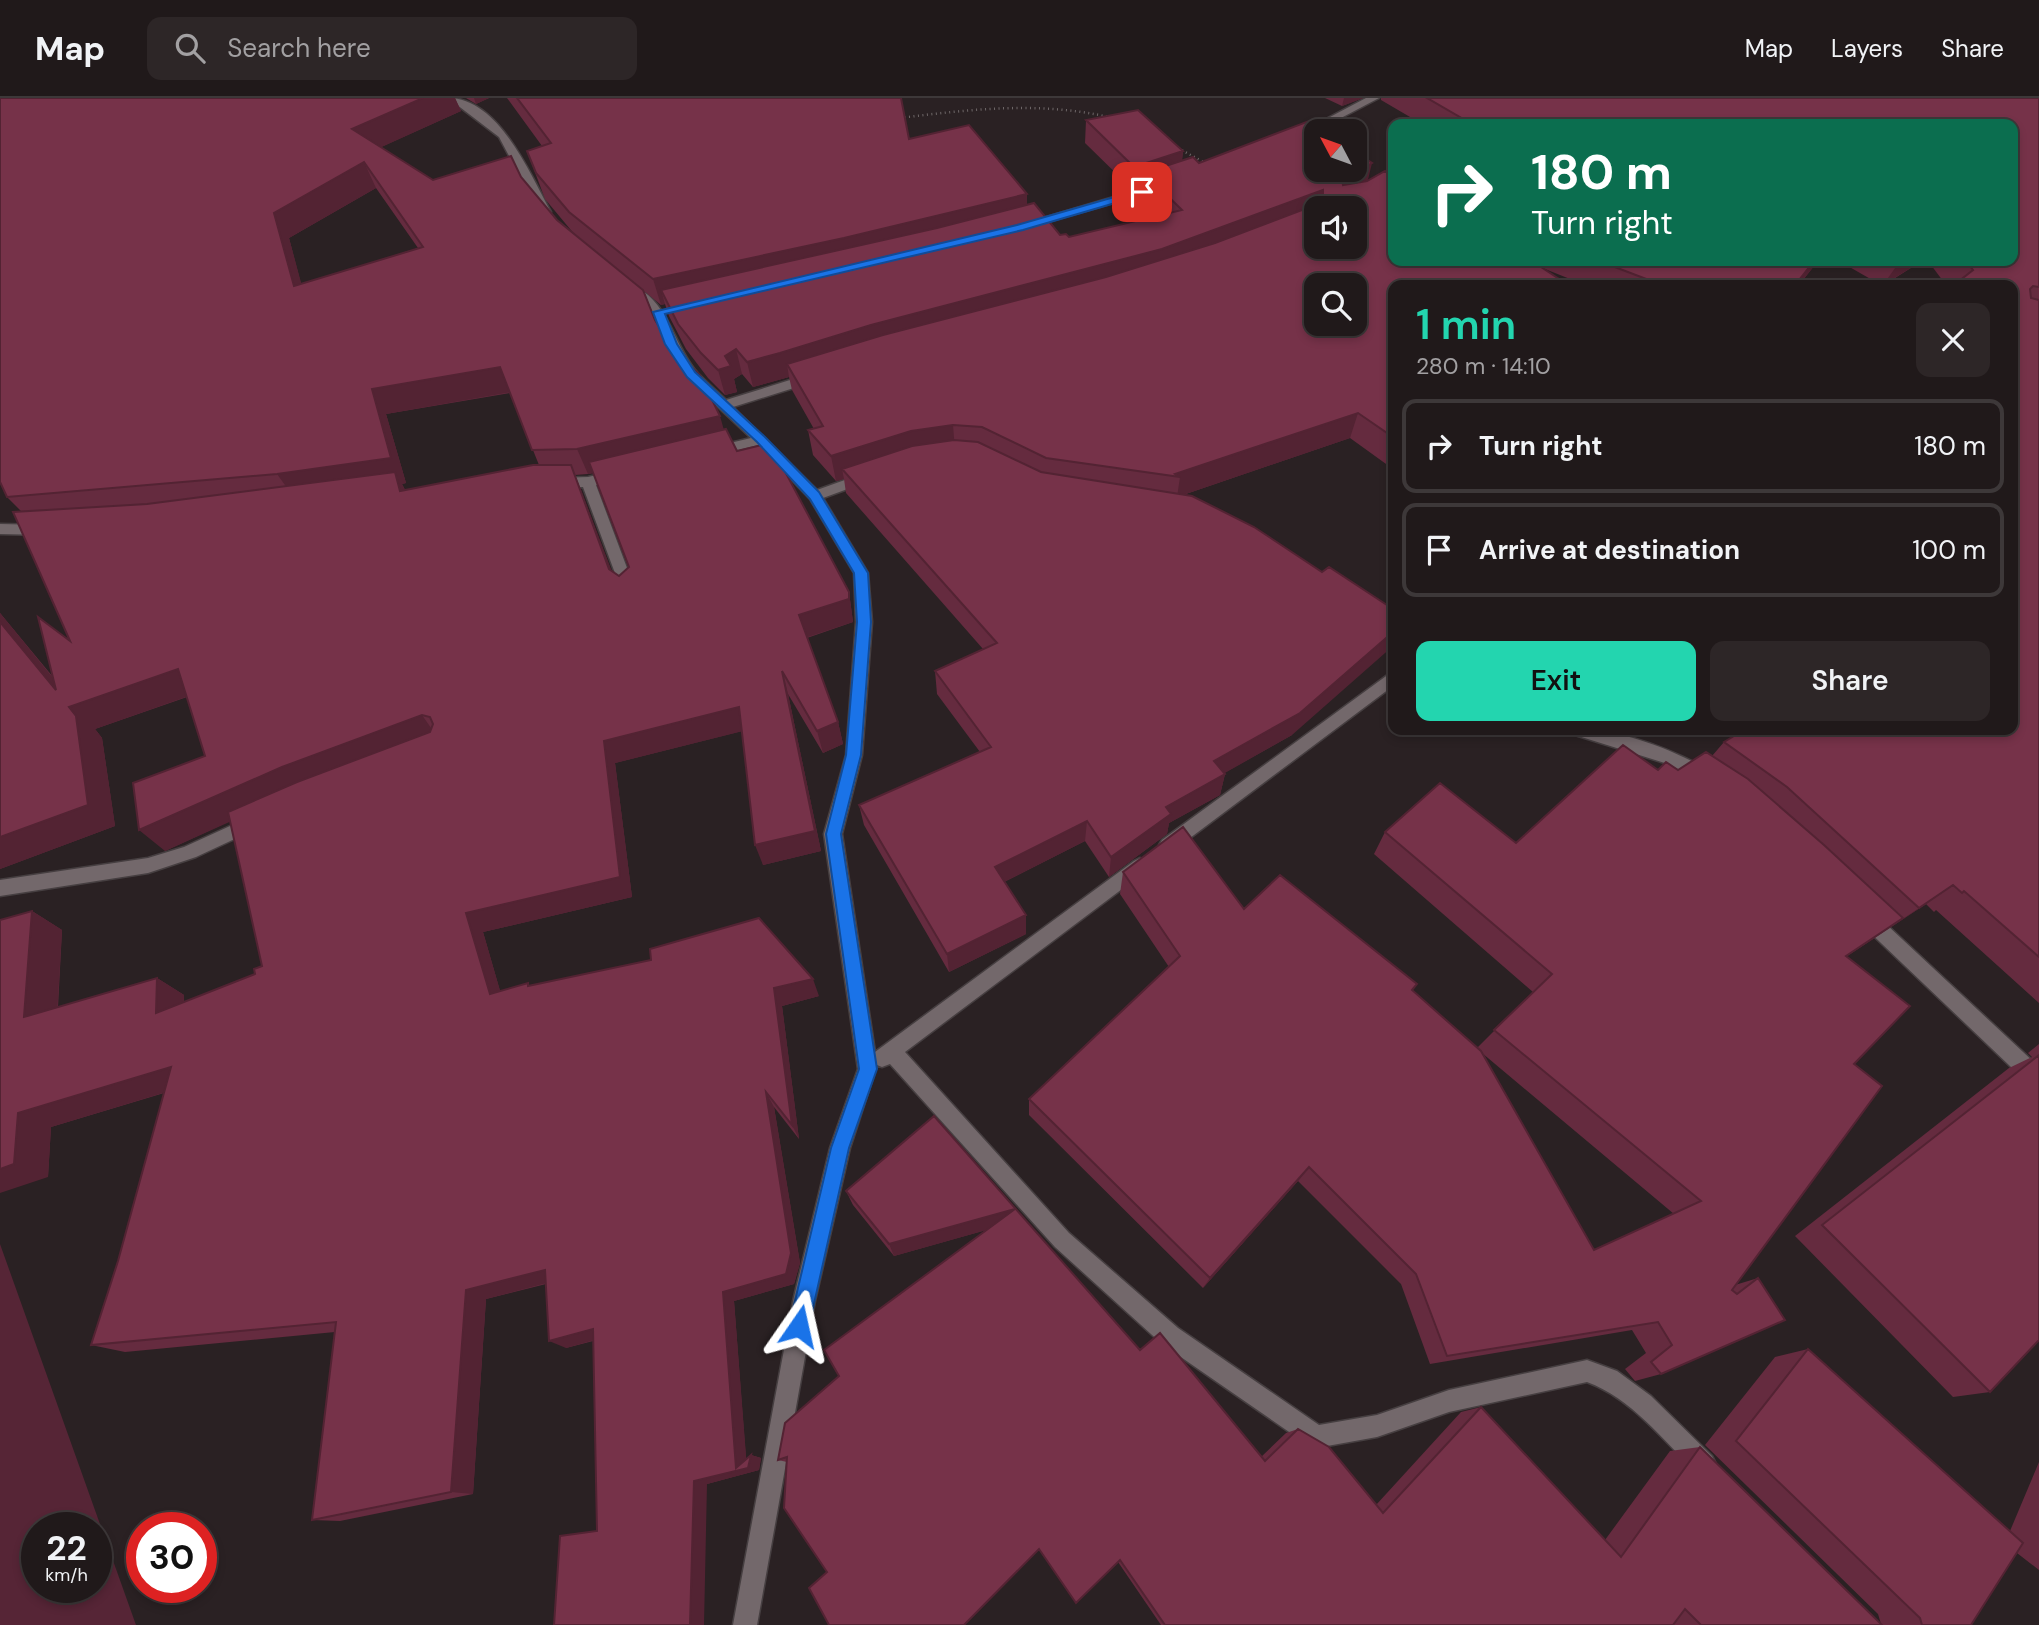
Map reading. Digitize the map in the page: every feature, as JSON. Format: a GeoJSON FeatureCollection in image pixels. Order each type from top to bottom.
{"type":"FeatureCollection","features":[{"type":"Feature","properties":{"kind":"street"},"geometry":{"type":"LineString","coordinates":[[453,98],[468,106],[503,135],[525,171],[538,201],[557,226]]}},
{"type":"Feature","properties":{"kind":"street"},"geometry":{"type":"LineString","coordinates":[[1291,140],[1374,98]]}},
{"type":"Feature","properties":{"kind":"street"},"geometry":{"type":"LineString","coordinates":[[1020,227],[1142,192],[1214,167]]}},
{"type":"Feature","properties":{"kind":"street"},"geometry":{"type":"LineString","coordinates":[[618,278],[664,311],[671,344],[691,374],[761,439],[815,496],[861,573],[864,622],[853,755],[834,834],[868,1069],[840,1148],[804,1301],[745,1625]]}},
{"type":"Feature","properties":{"kind":"street"},"geometry":{"type":"LineString","coordinates":[[724,405],[824,374]]}},
{"type":"Feature","properties":{"kind":"street"},"geometry":{"type":"LineString","coordinates":[[695,456],[761,439]]}},
{"type":"Feature","properties":{"kind":"street"},"geometry":{"type":"LineString","coordinates":[[546,482],[588,482],[628,472]]}},
{"type":"Feature","properties":{"kind":"street"},"geometry":{"type":"LineString","coordinates":[[815,496],[881,472]]}},
{"type":"Feature","properties":{"kind":"street"},"geometry":{"type":"LineString","coordinates":[[588,482],[629,592]]}},
{"type":"Feature","properties":{"kind":"street"},"geometry":{"type":"LineString","coordinates":[[0,529],[61,529]]}},
{"type":"Feature","properties":{"kind":"street"},"geometry":{"type":"LineString","coordinates":[[868,1069],[1388,681]]}},
{"type":"Feature","properties":{"kind":"street"},"geometry":{"type":"LineString","coordinates":[[1596,735],[1674,760],[1723,788]]}},
{"type":"Feature","properties":{"kind":"street"},"geometry":{"type":"LineString","coordinates":[[0,888],[30,881],[110,872],[169,860],[263,818]]}},
{"type":"Feature","properties":{"kind":"street"},"geometry":{"type":"LineString","coordinates":[[1857,908],[2039,1080]]}},
{"type":"Feature","properties":{"kind":"street"},"geometry":{"type":"LineString","coordinates":[[891,1051],[1062,1240],[1170,1336],[1316,1437],[1377,1426],[1449,1401],[1587,1371],[1609,1379],[1643,1404],[1721,1481]]}},
{"type":"Feature","properties":{"kind":"path"},"geometry":{"type":"LineString","coordinates":[[897,118],[1022,106],[1068,106],[1120,120]]}},
{"type":"Feature","properties":{"kind":"path"},"geometry":{"type":"LineString","coordinates":[[1167,143],[1214,167]]}},
{"type":"Feature","properties":{"kind":"shaded area"},"geometry":{"type":"Polygon","coordinates":[[[0,1244],[96,1512],[21,1512],[21,1603],[112,1603],[112,1558],[136,1625],[0,1625],[0,1244]]]}},
{"type":"Feature","properties":{"kind":"building"},"geometry":{"type":"Polygon","coordinates":[[[0,98],[423,98],[352,129],[433,180],[511,156],[521,177],[557,220],[643,290],[655,320],[676,353],[700,375],[720,416],[577,449],[532,450],[500,367],[372,389],[391,458],[277,474],[7,497],[0,482],[0,98]],[[364,162],[274,213],[294,286],[423,247],[364,162]]]}},
{"type":"Feature","properties":{"kind":"building"},"geometry":{"type":"Polygon","coordinates":[[[517,98],[901,98],[909,139],[969,125],[1027,194],[844,238],[653,279],[569,212],[536,173],[527,151],[551,143],[517,98]]]}},
{"type":"Feature","properties":{"kind":"building"},"geometry":{"type":"Polygon","coordinates":[[[1427,98],[2039,98],[2039,287],[2033,286],[2030,289],[2031,298],[2039,300],[2039,957],[1964,891],[1962,893],[1953,885],[1919,908],[1787,787],[1724,742],[1736,735],[2018,735],[2018,280],[1960,280],[1973,270],[1970,266],[2018,266],[2018,119],[1463,119],[1427,98]]]}},
{"type":"Feature","properties":{"kind":"building"},"geometry":{"type":"Polygon","coordinates":[[[1138,110],[1183,151],[1134,167],[1086,120],[1138,110]]]}},
{"type":"Feature","properties":{"kind":"building"},"geometry":{"type":"Polygon","coordinates":[[[1304,123],[1304,182],[1342,182],[1343,185],[1367,182],[1385,171],[1388,173],[1388,266],[1540,266],[1560,280],[1388,280],[1388,434],[1358,413],[1175,474],[1180,477],[1046,458],[982,427],[953,425],[911,431],[831,456],[808,430],[823,426],[787,364],[883,335],[1106,277],[1215,243],[1304,209],[1304,259],[1367,259],[1367,196],[1323,196],[1323,190],[1162,249],[871,325],[747,362],[736,349],[725,356],[731,366],[718,370],[678,324],[661,290],[937,228],[1034,203],[1060,235],[1066,234],[1069,237],[1182,210],[1144,173],[1193,157],[1199,163],[1304,123]]]}},
{"type":"Feature","properties":{"kind":"building"},"geometry":{"type":"Polygon","coordinates":[[[1612,266],[1810,266],[1799,280],[1649,280],[1612,266]]]}},
{"type":"Feature","properties":{"kind":"building"},"geometry":{"type":"Polygon","coordinates":[[[726,429],[737,451],[770,443],[849,592],[849,599],[799,615],[838,722],[817,731],[782,671],[815,831],[755,845],[739,707],[604,741],[620,877],[466,913],[490,994],[528,983],[528,986],[651,960],[650,949],[759,918],[813,979],[774,988],[792,1125],[766,1092],[791,1253],[786,1274],[723,1292],[736,1468],[751,1455],[748,1468],[694,1481],[690,1625],[554,1625],[560,1536],[597,1531],[593,1329],[549,1341],[545,1270],[466,1290],[451,1492],[312,1520],[336,1322],[91,1345],[118,1261],[171,1067],[18,1113],[14,1164],[0,1169],[0,920],[32,911],[24,1017],[157,978],[156,1013],[255,974],[254,969],[262,966],[228,812],[297,782],[430,732],[433,724],[430,717],[422,715],[282,767],[139,830],[133,783],[205,756],[178,669],[69,707],[76,716],[88,805],[0,837],[0,622],[56,690],[38,617],[70,641],[13,512],[147,504],[395,472],[400,491],[533,465],[571,465],[609,569],[619,576],[629,567],[589,462],[726,429]]]}},
{"type":"Feature","properties":{"kind":"building"},"geometry":{"type":"Polygon","coordinates":[[[954,440],[978,442],[1041,472],[1192,496],[1254,527],[1322,572],[1329,567],[1388,606],[1388,636],[1300,713],[1214,761],[1225,774],[1166,807],[1171,814],[1111,857],[1087,821],[995,867],[1026,915],[947,954],[859,805],[991,747],[935,671],[997,643],[842,469],[912,446],[954,440]]]}},
{"type":"Feature","properties":{"kind":"building"},"geometry":{"type":"Polygon","coordinates":[[[1623,745],[1658,770],[1666,762],[1678,770],[1706,752],[1748,779],[1903,918],[1846,956],[1910,1006],[1854,1064],[1882,1086],[1732,1290],[1737,1294],[1758,1278],[1785,1320],[1661,1374],[1651,1362],[1672,1345],[1658,1322],[1447,1356],[1416,1274],[1309,1167],[1210,1278],[1029,1099],[1180,956],[1123,872],[1183,827],[1244,909],[1280,875],[1417,984],[1412,990],[1481,1051],[1594,1250],[1701,1201],[1494,1030],[1552,974],[1385,832],[1440,783],[1516,843],[1623,745]]]}},
{"type":"Feature","properties":{"kind":"building"},"geometry":{"type":"Polygon","coordinates":[[[2039,1055],[2039,1340],[1990,1392],[1822,1225],[2039,1055]]]}},
{"type":"Feature","properties":{"kind":"building"},"geometry":{"type":"Polygon","coordinates":[[[934,1116],[1140,1350],[1160,1333],[1265,1461],[1298,1429],[1329,1447],[1383,1513],[1481,1407],[1621,1557],[1700,1447],[1882,1625],[1701,1625],[1685,1609],[1673,1625],[1165,1625],[1120,1560],[1076,1603],[1039,1549],[964,1625],[829,1625],[809,1588],[827,1572],[784,1508],[787,1457],[778,1460],[785,1423],[839,1376],[824,1350],[1015,1209],[889,1244],[846,1191],[934,1116]]]}},
{"type":"Feature","properties":{"kind":"building"},"geometry":{"type":"Polygon","coordinates":[[[1808,1349],[2023,1543],[1971,1625],[1922,1625],[1920,1618],[1736,1441],[1808,1349]]]}},
{"type":"Feature","properties":{"kind":"route"},"geometry":{"type":"LineString","coordinates":[[799,1326],[840,1148],[868,1069],[834,834],[853,755],[864,622],[861,573],[815,496],[761,439],[691,374],[671,344],[658,312],[1020,227],[1142,192]]}}]}
